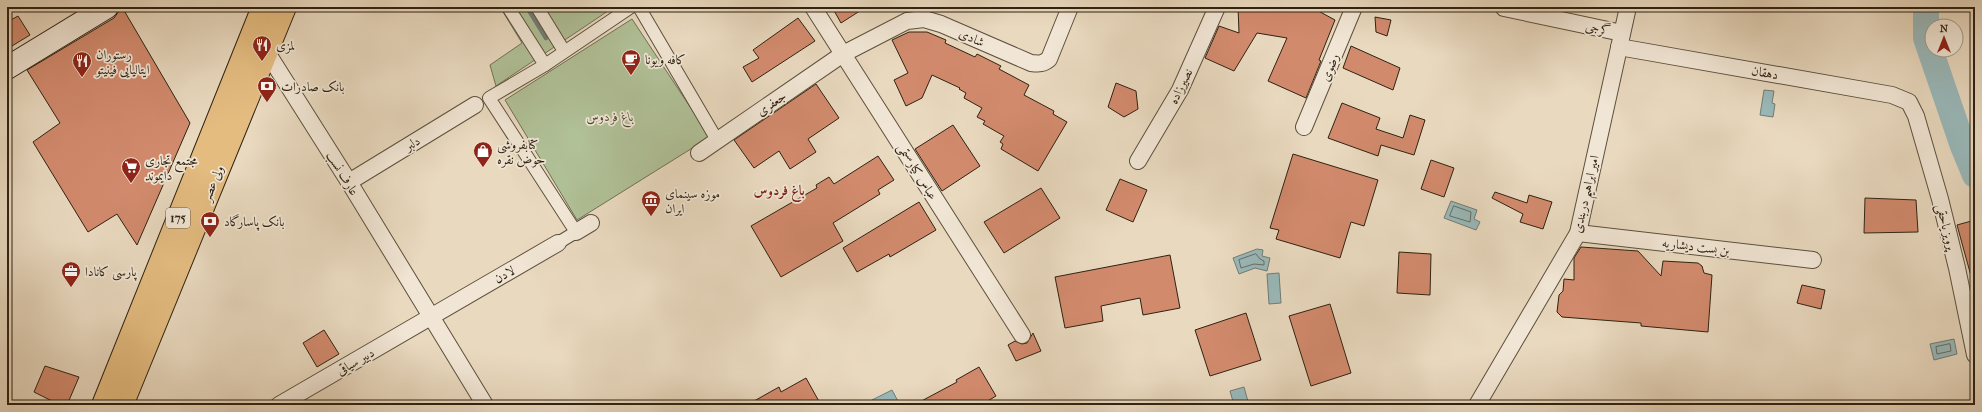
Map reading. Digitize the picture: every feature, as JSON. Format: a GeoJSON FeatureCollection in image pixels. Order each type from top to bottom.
{"type":"FeatureCollection","features":[{"type":"Feature","properties":{"kind":"main road"},"geometry":{"type":"LineString","coordinates":[[7,68],[107,7]]}},
{"type":"Feature","properties":{"kind":"main road","name":"ولی عصر"},"geometry":{"type":"LineString","coordinates":[[103,405],[263,7]]}},
{"type":"Feature","properties":{"kind":"main road","name":"ولی عصر"},"geometry":{"type":"LineString","coordinates":[[122,405],[284,7]]}},
{"type":"Feature","properties":{"kind":"street"},"geometry":{"type":"LineString","coordinates":[[508,7],[545,65]]}},
{"type":"Feature","properties":{"kind":"street"},"geometry":{"type":"LineString","coordinates":[[537,7],[564,51]]}},
{"type":"Feature","properties":{"kind":"street"},"geometry":{"type":"LineString","coordinates":[[591,223],[576,232],[482,101],[545,65],[631,7]]}},
{"type":"Feature","properties":{"kind":"street"},"geometry":{"type":"LineString","coordinates":[[639,7],[717,140]]}},
{"type":"Feature","properties":{"kind":"street","name":"عباس کیارستمی"},"geometry":{"type":"LineString","coordinates":[[813,7],[1022,335]]}},
{"type":"Feature","properties":{"kind":"street","name":"شادی"},"geometry":{"type":"LineString","coordinates":[[843,54],[907,20],[924,19],[941,24],[1031,63],[1044,63],[1049,59],[1070,7]]}},
{"type":"Feature","properties":{"kind":"street","name":"نصیرزاده"},"geometry":{"type":"LineString","coordinates":[[1138,162],[1180,90],[1217,7]]}},
{"type":"Feature","properties":{"kind":"street","name":"رضوى"},"geometry":{"type":"LineString","coordinates":[[1304,127],[1354,7]]}},
{"type":"Feature","properties":{"kind":"street","name":"امیر ابراهیم دربندی"},"geometry":{"type":"LineString","coordinates":[[1477,405],[1578,233],[1628,7]]}},
{"type":"Feature","properties":{"kind":"street","name":"گرجی"},"geometry":{"type":"LineString","coordinates":[[1504,8],[1621,40]]}},
{"type":"Feature","properties":{"kind":"street","name":"عارف نسب"},"geometry":{"type":"LineString","coordinates":[[252,32],[266,50],[349,182],[486,405]]}},
{"type":"Feature","properties":{"kind":"street","name":"دهقان"},"geometry":{"type":"LineString","coordinates":[[1621,40],[1892,95],[1909,102]]}},
{"type":"Feature","properties":{"kind":"street","name":"جعفری"},"geometry":{"type":"LineString","coordinates":[[699,153],[843,54]]}},
{"type":"Feature","properties":{"kind":"street","name":"دلبر"},"geometry":{"type":"LineString","coordinates":[[349,182],[482,101]]}},
{"type":"Feature","properties":{"kind":"street","name":"پرویز یاحقی"},"geometry":{"type":"LineString","coordinates":[[1909,102],[1916,116],[1940,199],[1957,268],[1975,356]]}},
{"type":"Feature","properties":{"kind":"street","name":"لادن"},"geometry":{"type":"LineString","coordinates":[[432,316],[576,232]]}},
{"type":"Feature","properties":{"kind":"street","name":"بن بست دیشاریه"},"geometry":{"type":"LineString","coordinates":[[1578,233],[1813,260]]}},
{"type":"Feature","properties":{"kind":"street","name":"دبیر سیاقی"},"geometry":{"type":"LineString","coordinates":[[281,404],[432,316]]}},
{"type":"Feature","properties":{"kind":"green space"},"geometry":{"type":"Polygon","coordinates":[[[500,7],[614,7],[496,86],[490,65],[522,43],[500,7]]]}},
{"type":"Feature","properties":{"kind":"green space","name":"باغ فردوس"},"geometry":{"type":"Polygon","coordinates":[[[632,19],[710,137],[577,220],[505,100],[632,19]]]}},
{"type":"Feature","properties":{"kind":"water"},"geometry":{"type":"Polygon","coordinates":[[[1764,90],[1774,91],[1772,103],[1775,104],[1773,117],[1760,115],[1764,90]]]}},
{"type":"Feature","properties":{"kind":"water"},"geometry":{"type":"Polygon","coordinates":[[[1451,201],[1477,210],[1474,219],[1480,222],[1476,230],[1444,218],[1451,201]]]}},
{"type":"Feature","properties":{"kind":"water"},"geometry":{"type":"Polygon","coordinates":[[[1257,249],[1263,250],[1262,256],[1270,258],[1267,271],[1255,268],[1239,274],[1233,258],[1257,249]]]}},
{"type":"Feature","properties":{"kind":"water"},"geometry":{"type":"Polygon","coordinates":[[[1279,273],[1281,303],[1269,304],[1267,274],[1279,273]]]}},
{"type":"Feature","properties":{"kind":"water"},"geometry":{"type":"Polygon","coordinates":[[[1954,339],[1957,354],[1934,360],[1930,344],[1954,339]]]}},
{"type":"Feature","properties":{"kind":"water"},"geometry":{"type":"Polygon","coordinates":[[[1244,387],[1249,405],[1234,405],[1230,391],[1244,387]]]}},
{"type":"Feature","properties":{"kind":"water"},"geometry":{"type":"Polygon","coordinates":[[[892,390],[899,403],[895,405],[875,405],[872,400],[892,390]]]}},
{"type":"Feature","properties":{"kind":"building","name":"مجتمع تجاری دایموند"},"geometry":{"type":"Polygon","coordinates":[[[122,7],[190,123],[137,245],[117,214],[88,232],[33,142],[60,123],[27,70],[114,18],[122,7]]]}},
{"type":"Feature","properties":{"kind":"building"},"geometry":{"type":"Polygon","coordinates":[[[832,7],[866,7],[841,23],[832,7]]]}},
{"type":"Feature","properties":{"kind":"building"},"geometry":{"type":"Polygon","coordinates":[[[1238,7],[1311,7],[1335,20],[1306,98],[1268,81],[1287,38],[1257,33],[1234,71],[1205,58],[1219,26],[1239,33],[1238,7]]]}},
{"type":"Feature","properties":{"kind":"building"},"geometry":{"type":"Polygon","coordinates":[[[18,16],[30,35],[7,49],[7,22],[18,16]]]}},
{"type":"Feature","properties":{"kind":"building"},"geometry":{"type":"Polygon","coordinates":[[[1375,17],[1391,20],[1387,36],[1376,32],[1375,17]]]}},
{"type":"Feature","properties":{"kind":"building"},"geometry":{"type":"Polygon","coordinates":[[[798,18],[815,41],[752,82],[743,67],[759,58],[753,50],[798,18]]]}},
{"type":"Feature","properties":{"kind":"building"},"geometry":{"type":"Polygon","coordinates":[[[909,32],[927,32],[946,40],[945,43],[975,57],[977,54],[1001,66],[999,69],[1029,85],[1024,95],[1054,111],[1053,114],[1067,122],[1038,171],[1001,149],[1003,144],[1000,142],[1004,136],[983,124],[985,121],[977,117],[982,108],[964,98],[966,93],[959,89],[960,88],[932,75],[922,98],[906,106],[894,80],[908,73],[892,40],[909,32]]]}},
{"type":"Feature","properties":{"kind":"building"},"geometry":{"type":"Polygon","coordinates":[[[1351,46],[1400,68],[1393,90],[1343,68],[1351,46]]]}},
{"type":"Feature","properties":{"kind":"building"},"geometry":{"type":"Polygon","coordinates":[[[1116,83],[1136,91],[1138,109],[1124,117],[1108,107],[1116,83]]]}},
{"type":"Feature","properties":{"kind":"building"},"geometry":{"type":"Polygon","coordinates":[[[816,84],[839,118],[808,139],[816,152],[790,169],[779,151],[754,168],[734,140],[816,84]]]}},
{"type":"Feature","properties":{"kind":"building"},"geometry":{"type":"Polygon","coordinates":[[[1342,103],[1380,118],[1376,129],[1403,138],[1410,115],[1425,120],[1414,155],[1381,145],[1378,156],[1328,138],[1342,103]]]}},
{"type":"Feature","properties":{"kind":"building"},"geometry":{"type":"Polygon","coordinates":[[[953,125],[980,166],[942,191],[915,149],[953,125]]]}},
{"type":"Feature","properties":{"kind":"building"},"geometry":{"type":"Polygon","coordinates":[[[1293,154],[1378,180],[1364,226],[1351,222],[1340,258],[1276,239],[1279,230],[1270,228],[1293,154]]]}},
{"type":"Feature","properties":{"kind":"building"},"geometry":{"type":"Polygon","coordinates":[[[878,156],[894,180],[878,190],[880,194],[833,223],[843,241],[781,277],[751,226],[817,188],[816,185],[829,177],[834,184],[878,156]]]}},
{"type":"Feature","properties":{"kind":"building"},"geometry":{"type":"Polygon","coordinates":[[[1431,160],[1454,168],[1444,197],[1421,189],[1431,160]]]}},
{"type":"Feature","properties":{"kind":"building"},"geometry":{"type":"Polygon","coordinates":[[[1120,179],[1147,190],[1133,222],[1106,210],[1120,179]]]}},
{"type":"Feature","properties":{"kind":"building"},"geometry":{"type":"Polygon","coordinates":[[[1041,188],[1060,218],[1004,253],[984,222],[1041,188]]]}},
{"type":"Feature","properties":{"kind":"building"},"geometry":{"type":"Polygon","coordinates":[[[1495,192],[1527,203],[1529,195],[1552,202],[1543,229],[1520,222],[1523,214],[1492,198],[1495,192]]]}},
{"type":"Feature","properties":{"kind":"building"},"geometry":{"type":"Polygon","coordinates":[[[1865,198],[1916,200],[1918,232],[1864,233],[1865,198]]]}},
{"type":"Feature","properties":{"kind":"building"},"geometry":{"type":"Polygon","coordinates":[[[919,202],[936,230],[890,257],[889,254],[857,272],[843,248],[919,202]]]}},
{"type":"Feature","properties":{"kind":"building"},"geometry":{"type":"Polygon","coordinates":[[[1975,220],[1975,276],[1971,276],[1957,225],[1975,220]]]}},
{"type":"Feature","properties":{"kind":"building"},"geometry":{"type":"Polygon","coordinates":[[[1581,247],[1638,251],[1661,276],[1663,261],[1698,263],[1702,266],[1704,273],[1712,275],[1708,332],[1641,326],[1641,323],[1562,317],[1557,312],[1559,295],[1563,291],[1564,279],[1574,280],[1574,258],[1581,247]]]}},
{"type":"Feature","properties":{"kind":"building"},"geometry":{"type":"Polygon","coordinates":[[[1399,252],[1431,254],[1430,295],[1397,293],[1399,252]]]}},
{"type":"Feature","properties":{"kind":"building"},"geometry":{"type":"Polygon","coordinates":[[[1170,255],[1180,308],[1143,315],[1140,298],[1101,306],[1103,321],[1065,328],[1055,277],[1170,255]]]}},
{"type":"Feature","properties":{"kind":"building"},"geometry":{"type":"Polygon","coordinates":[[[1802,285],[1825,290],[1821,309],[1797,303],[1802,285]]]}},
{"type":"Feature","properties":{"kind":"building"},"geometry":{"type":"Polygon","coordinates":[[[1330,304],[1351,373],[1311,386],[1289,316],[1330,304]]]}},
{"type":"Feature","properties":{"kind":"building"},"geometry":{"type":"Polygon","coordinates":[[[1246,313],[1261,360],[1210,376],[1195,330],[1246,313]]]}},
{"type":"Feature","properties":{"kind":"building"},"geometry":{"type":"Polygon","coordinates":[[[324,330],[339,354],[317,367],[303,343],[324,330]]]}},
{"type":"Feature","properties":{"kind":"building"},"geometry":{"type":"Polygon","coordinates":[[[1033,333],[1041,351],[1016,361],[1008,345],[1015,341],[1022,344],[1027,343],[1033,333]]]}},
{"type":"Feature","properties":{"kind":"building"},"geometry":{"type":"Polygon","coordinates":[[[45,366],[79,377],[67,405],[60,405],[34,392],[45,366]]]}},
{"type":"Feature","properties":{"kind":"building"},"geometry":{"type":"Polygon","coordinates":[[[979,367],[996,396],[981,405],[914,405],[957,382],[956,380],[979,367]]]}},
{"type":"Feature","properties":{"kind":"building"},"geometry":{"type":"Polygon","coordinates":[[[806,378],[821,405],[747,405],[779,387],[781,392],[806,378]]]}},
{"type":"Feature","properties":{"kind":"waterway"},"geometry":{"type":"LineString","coordinates":[[527,7],[546,38]]}},
{"type":"Feature","properties":{"kind":"waterway"},"geometry":{"type":"LineString","coordinates":[[1926,7],[1926,38],[1963,146],[1975,175]]}},
{"type":"Feature","properties":{"kind":"place","name":"لمزی"},"geometry":{"type":"Point","coordinates":[262,62]}},
{"type":"Feature","properties":{"kind":"place","name":"کافه ویونا"},"geometry":{"type":"Point","coordinates":[631,76]}},
{"type":"Feature","properties":{"kind":"place","name":"رستوران ایتالیایی فینیتو"},"geometry":{"type":"Point","coordinates":[82,78]}},
{"type":"Feature","properties":{"kind":"place","name":"بانک صادرات"},"geometry":{"type":"Point","coordinates":[267,103]}},
{"type":"Feature","properties":{"kind":"place","name":"کتابفروشی حوض نقره"},"geometry":{"type":"Point","coordinates":[483,168]}},
{"type":"Feature","properties":{"kind":"place","name":"مجتمع تجاری دایموند"},"geometry":{"type":"Point","coordinates":[131,184]}},
{"type":"Feature","properties":{"kind":"place","name":"موزه سینمای ایران"},"geometry":{"type":"Point","coordinates":[651,217]}},
{"type":"Feature","properties":{"kind":"place","name":"بانک پاسارگاد"},"geometry":{"type":"Point","coordinates":[210,238]}},
{"type":"Feature","properties":{"kind":"place","name":"پارسی کانادا"},"geometry":{"type":"Point","coordinates":[71,288]}},
{"type":"Feature","properties":{"kind":"district","name":"باغ فردوس"},"geometry":{"type":"Point","coordinates":[779,190]}}]}
